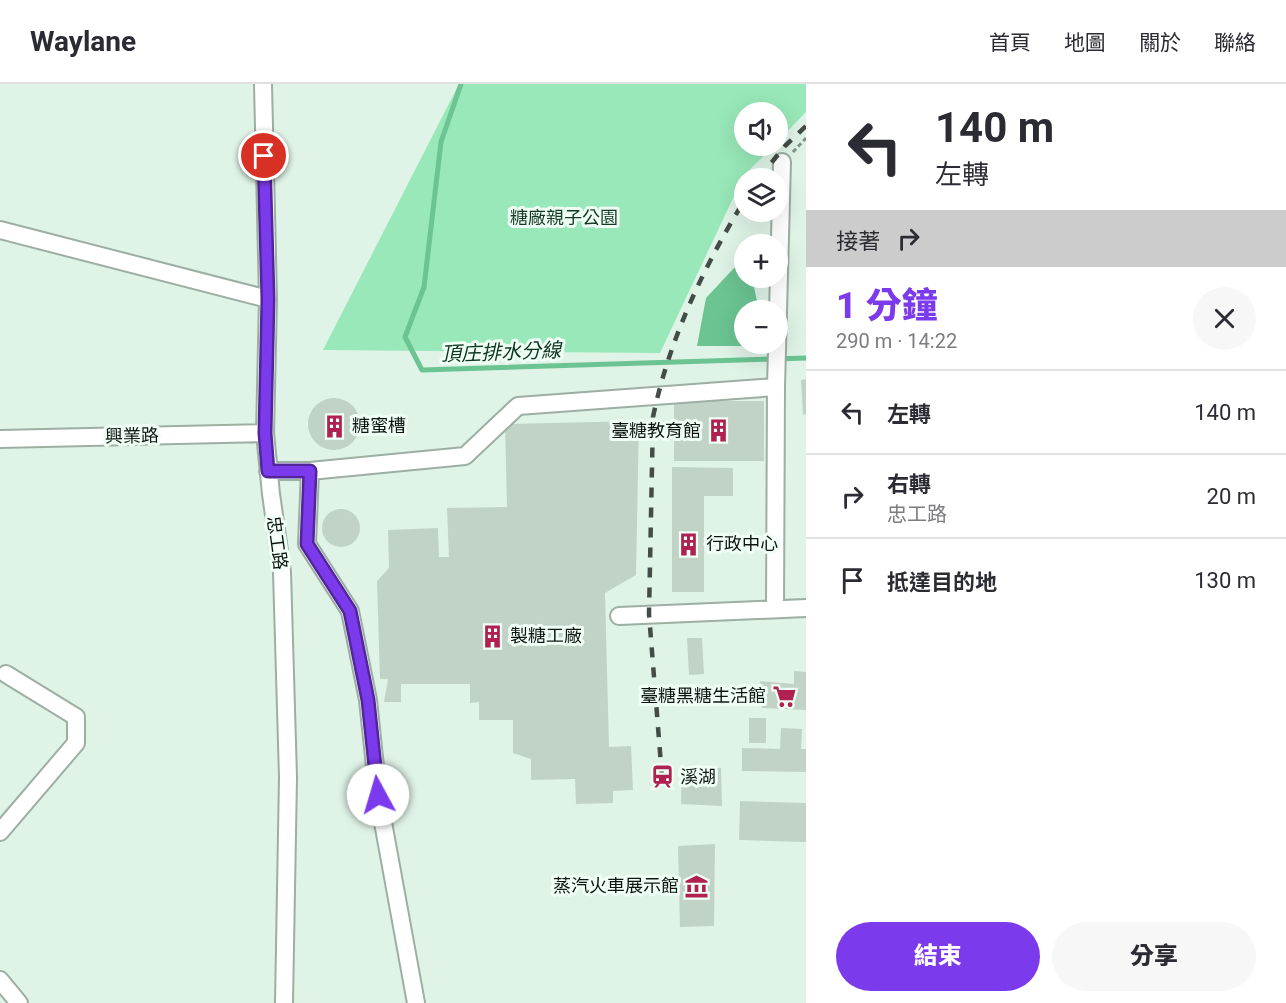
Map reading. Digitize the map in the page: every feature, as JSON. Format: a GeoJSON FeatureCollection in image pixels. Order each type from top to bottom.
{"type":"FeatureCollection","features":[{"type":"Feature","properties":{"kind":"street","name":"忠工路"},"geometry":{"type":"LineString","coordinates":[[263,84],[268,299],[265,433],[282,572],[288,766],[284,1003]]}},
{"type":"Feature","properties":{"kind":"street"},"geometry":{"type":"LineString","coordinates":[[775,608],[776,387],[782,162]]}},
{"type":"Feature","properties":{"kind":"street"},"geometry":{"type":"LineString","coordinates":[[0,230],[268,299]]}},
{"type":"Feature","properties":{"kind":"street"},"geometry":{"type":"LineString","coordinates":[[268,471],[310,471],[465,456],[518,406],[776,387]]}},
{"type":"Feature","properties":{"kind":"street","name":"興業路"},"geometry":{"type":"LineString","coordinates":[[0,439],[265,433]]}},
{"type":"Feature","properties":{"kind":"street"},"geometry":{"type":"LineString","coordinates":[[310,471],[307,544],[350,611],[368,700],[378,795],[416,1003]]}},
{"type":"Feature","properties":{"kind":"street"},"geometry":{"type":"LineString","coordinates":[[619,616],[806,608]]}},
{"type":"Feature","properties":{"kind":"street"},"geometry":{"type":"LineString","coordinates":[[0,832],[76,743],[76,717],[6,674]]}},
{"type":"Feature","properties":{"kind":"street"},"geometry":{"type":"LineString","coordinates":[[0,980],[19,1003]]}},
{"type":"Feature","properties":{"kind":"green space","name":"糖廠親子公園"},"geometry":{"type":"Polygon","coordinates":[[[459,84],[806,84],[806,112],[788,131],[788,102],[734,102],[734,156],[764,156],[751,168],[734,168],[734,196],[660,353],[323,350],[459,84]]]}},
{"type":"Feature","properties":{"kind":"shaded area"},"geometry":{"type":"Polygon","coordinates":[[[734,268],[734,288],[754,288],[757,300],[734,300],[734,346],[697,346],[706,298],[734,268]]]}},
{"type":"Feature","properties":{"kind":"building"},"geometry":{"type":"Polygon","coordinates":[[[806,379],[806,414],[803,415],[801,380],[806,379]]]}},
{"type":"Feature","properties":{"kind":"building","name":"糖蜜槽"},"geometry":{"type":"Polygon","coordinates":[[[329,398],[339,398],[353,405],[360,424],[353,443],[339,450],[329,450],[319,446],[312,439],[308,429],[308,419],[312,409],[319,402],[329,398]]]}},
{"type":"Feature","properties":{"kind":"building","name":"臺糖教育館"},"geometry":{"type":"Polygon","coordinates":[[[674,401],[764,401],[764,461],[674,461],[674,401]]]}},
{"type":"Feature","properties":{"kind":"building","name":"製糖工廠"},"geometry":{"type":"Polygon","coordinates":[[[639,421],[636,575],[605,593],[609,747],[631,746],[633,790],[613,791],[613,803],[576,804],[575,779],[531,780],[531,759],[513,753],[513,720],[479,720],[479,702],[470,703],[470,684],[401,684],[401,702],[384,702],[388,679],[380,679],[377,581],[389,568],[388,530],[438,528],[439,557],[449,557],[447,508],[507,507],[505,424],[639,421]]]}},
{"type":"Feature","properties":{"kind":"building","name":"行政中心"},"geometry":{"type":"Polygon","coordinates":[[[672,467],[733,468],[733,496],[704,496],[704,592],[672,592],[672,467]]]}},
{"type":"Feature","properties":{"kind":"building"},"geometry":{"type":"Polygon","coordinates":[[[341,509],[354,515],[360,528],[354,541],[341,547],[328,541],[322,528],[328,515],[341,509]]]}},
{"type":"Feature","properties":{"kind":"building"},"geometry":{"type":"Polygon","coordinates":[[[687,638],[702,638],[704,674],[689,675],[687,638]]]}},
{"type":"Feature","properties":{"kind":"building","name":"臺糖黑糖生活館"},"geometry":{"type":"Polygon","coordinates":[[[794,671],[806,672],[806,710],[762,708],[760,681],[794,684],[794,671]]]}},
{"type":"Feature","properties":{"kind":"building"},"geometry":{"type":"Polygon","coordinates":[[[749,718],[766,718],[766,743],[749,743],[749,718]]]}},
{"type":"Feature","properties":{"kind":"building"},"geometry":{"type":"Polygon","coordinates":[[[781,728],[802,729],[801,749],[806,749],[806,772],[742,771],[742,748],[780,749],[781,728]]]}},
{"type":"Feature","properties":{"kind":"building"},"geometry":{"type":"Polygon","coordinates":[[[682,766],[721,768],[722,806],[681,804],[682,766]]]}},
{"type":"Feature","properties":{"kind":"building"},"geometry":{"type":"Polygon","coordinates":[[[740,801],[806,803],[806,842],[739,840],[740,801]]]}},
{"type":"Feature","properties":{"kind":"building","name":"蒸汽火車展示館"},"geometry":{"type":"Polygon","coordinates":[[[715,844],[714,926],[680,927],[678,846],[715,844]]]}},
{"type":"Feature","properties":{"kind":"waterway","name":"頂庄排水分線"},"geometry":{"type":"LineString","coordinates":[[461,84],[441,142],[424,287],[405,337],[422,370],[806,358]]}},
{"type":"Feature","properties":{"kind":"railway"},"geometry":{"type":"LineString","coordinates":[[767,168],[785,146],[806,126]]}},
{"type":"Feature","properties":{"kind":"railway"},"geometry":{"type":"LineString","coordinates":[[662,777],[649,614],[653,417],[678,332],[701,278],[734,218]]}},
{"type":"Feature","properties":{"kind":"place","name":"糖蜜槽"},"geometry":{"type":"Point","coordinates":[334,426]}},
{"type":"Feature","properties":{"kind":"place","name":"臺糖教育館"},"geometry":{"type":"Point","coordinates":[719,431]}},
{"type":"Feature","properties":{"kind":"place","name":"行政中心"},"geometry":{"type":"Point","coordinates":[688,544]}},
{"type":"Feature","properties":{"kind":"place","name":"製糖工廠"},"geometry":{"type":"Point","coordinates":[492,636]}},
{"type":"Feature","properties":{"kind":"place","name":"臺糖黑糖生活館"},"geometry":{"type":"Point","coordinates":[784,696]}},
{"type":"Feature","properties":{"kind":"place","name":"溪湖"},"geometry":{"type":"Point","coordinates":[662,777]}},
{"type":"Feature","properties":{"kind":"place","name":"蒸汽火車展示館"},"geometry":{"type":"Point","coordinates":[697,886]}},
{"type":"Feature","properties":{"kind":"route"},"geometry":{"type":"LineString","coordinates":[[264,156],[268,299],[265,433],[268,471],[310,471],[307,544],[350,611],[368,700],[378,795]]}}]}
